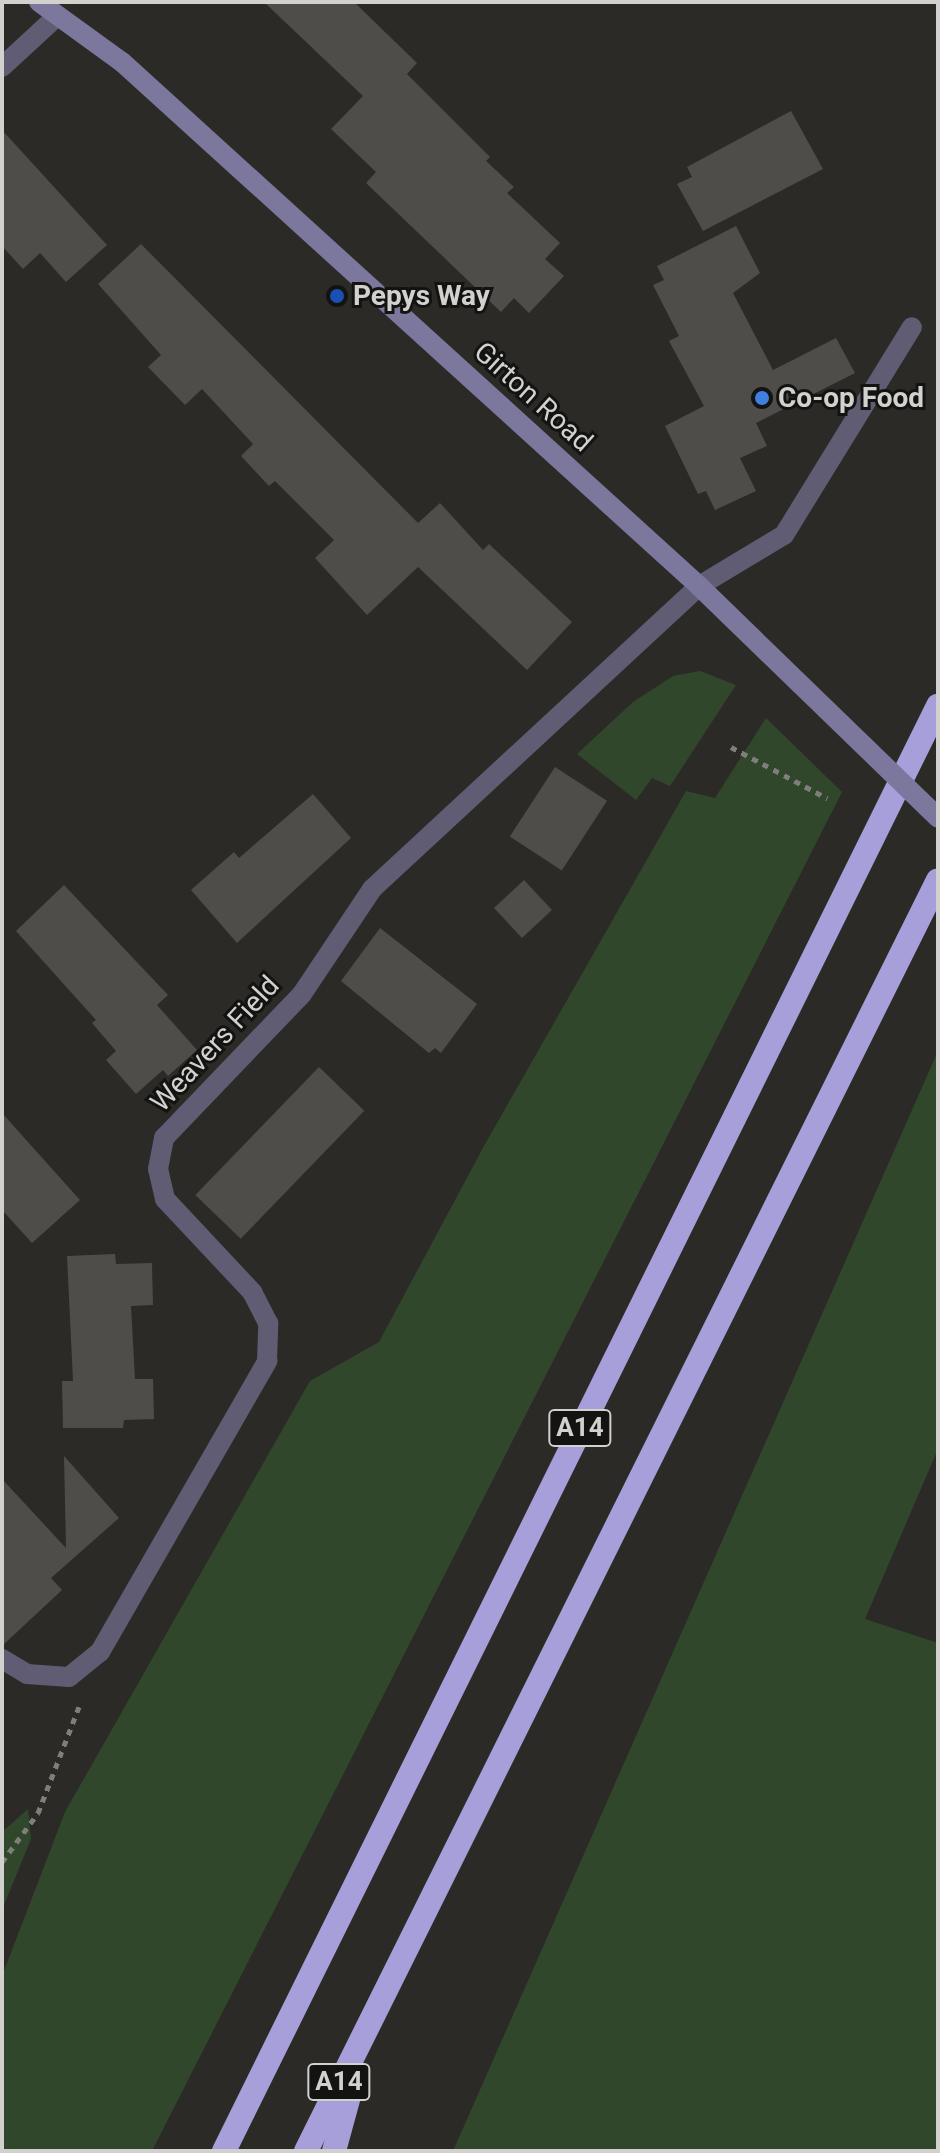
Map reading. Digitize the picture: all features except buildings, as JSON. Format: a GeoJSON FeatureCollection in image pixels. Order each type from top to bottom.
{"type":"FeatureCollection","features":[{"type":"Feature","properties":{"kind":"highway","name":"A14"},"geometry":{"type":"LineString","coordinates":[[224,2151],[938,706]]}},
{"type":"Feature","properties":{"kind":"highway","name":"A14"},"geometry":{"type":"LineString","coordinates":[[306,2151],[371,2014],[938,880]]}},
{"type":"Feature","properties":{"kind":"highway"},"geometry":{"type":"LineString","coordinates":[[334,2151],[371,2014]]}},
{"type":"Feature","properties":{"kind":"street","name":"Girton Road"},"geometry":{"type":"LineString","coordinates":[[39,2],[122,62],[699,586],[938,818]]}},
{"type":"Feature","properties":{"kind":"street"},"geometry":{"type":"LineString","coordinates":[[2,67],[57,16]]}},
{"type":"Feature","properties":{"kind":"street","name":"Weavers Field"},"geometry":{"type":"LineString","coordinates":[[2,1659],[27,1674],[69,1677],[100,1652],[267,1361],[268,1323],[253,1293],[165,1199],[158,1169],[164,1138],[302,994],[372,889],[699,586],[784,535],[912,327]]}},
{"type":"Feature","properties":{"kind":"path"},"geometry":{"type":"LineString","coordinates":[[731,747],[827,798]]}},
{"type":"Feature","properties":{"kind":"path"},"geometry":{"type":"LineString","coordinates":[[2,1862],[38,1813],[100,1652]]}},
{"type":"Feature","properties":{"kind":"green space"},"geometry":{"type":"Polygon","coordinates":[[[700,671],[736,685],[670,786],[652,778],[636,800],[577,754],[633,702],[673,676],[700,671]]]}},
{"type":"Feature","properties":{"kind":"green space"},"geometry":{"type":"Polygon","coordinates":[[[766,718],[842,792],[152,2151],[2,2151],[2,1976],[65,1812],[310,1381],[379,1342],[484,1146],[686,791],[715,798],[766,718]]]}},
{"type":"Feature","properties":{"kind":"green space"},"geometry":{"type":"Polygon","coordinates":[[[938,1051],[938,1449],[865,1619],[938,1643],[938,2151],[453,2151],[938,1051]]]}},
{"type":"Feature","properties":{"kind":"green space"},"geometry":{"type":"Polygon","coordinates":[[[28,1809],[31,1839],[2,1910],[2,1832],[28,1809]]]}},
{"type":"Feature","properties":{"kind":"place","name":"Pepys Way"},"geometry":{"type":"Point","coordinates":[337,296]}},
{"type":"Feature","properties":{"kind":"place","name":"Co-op Food"},"geometry":{"type":"Point","coordinates":[762,398]}}]}
